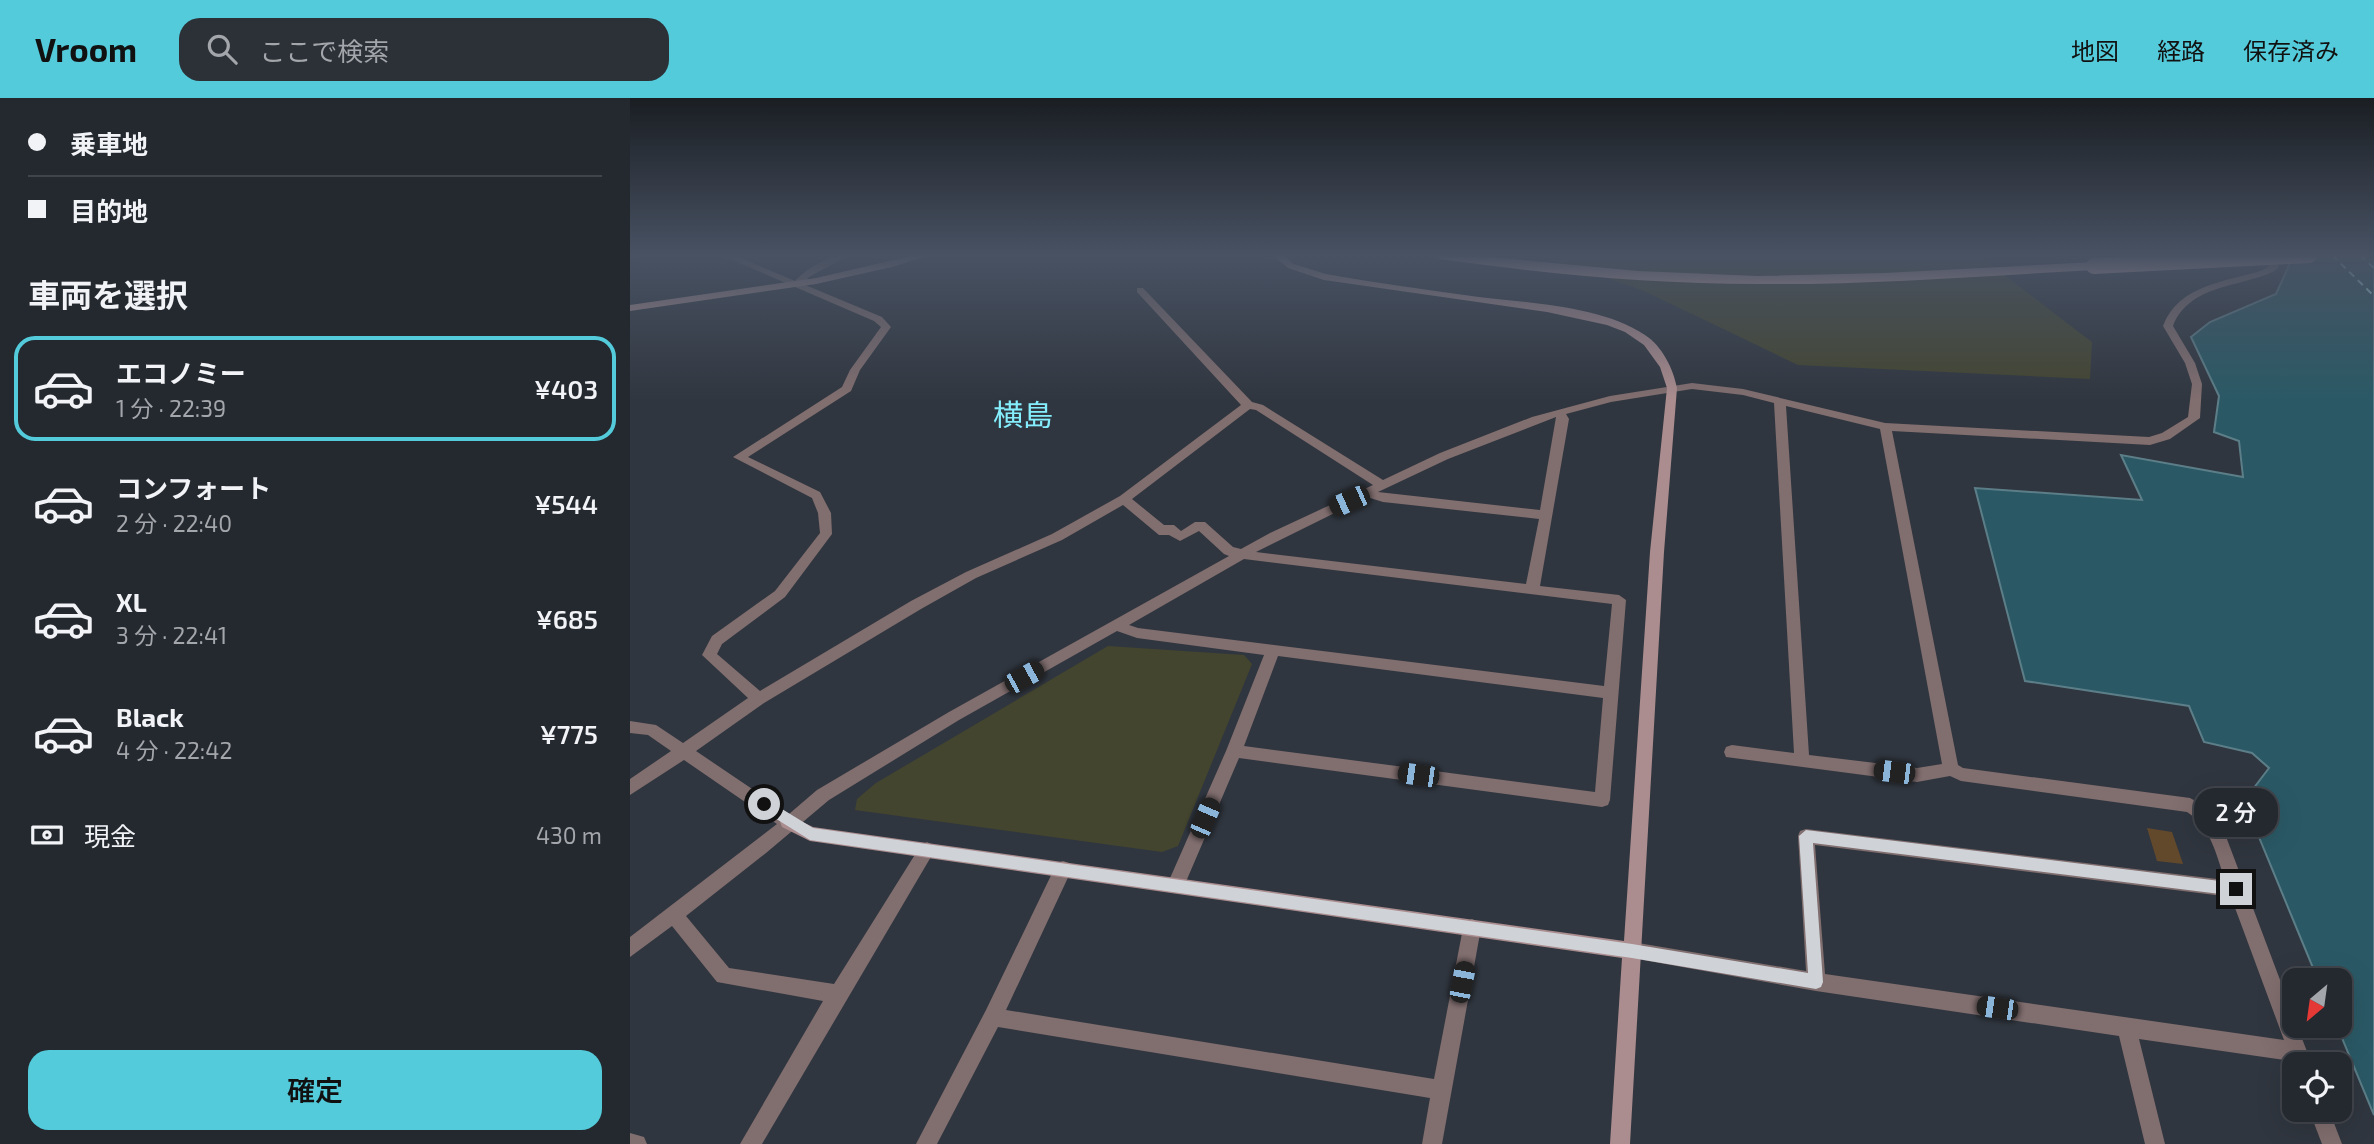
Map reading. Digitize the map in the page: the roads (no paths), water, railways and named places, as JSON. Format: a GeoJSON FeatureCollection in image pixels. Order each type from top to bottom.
{"type":"FeatureCollection","features":[{"type":"Feature","properties":{"kind":"street"},"geometry":{"type":"LineString","coordinates":[[630,308],[664,304]]}},
{"type":"Feature","properties":{"kind":"street"},"geometry":{"type":"LineString","coordinates":[[759,699],[709,655],[717,640],[780,594],[826,534],[827,523],[823,506],[816,495],[738,457],[847,389],[855,370],[886,327],[878,319],[843,304]]}},
{"type":"Feature","properties":{"kind":"street"},"geometry":{"type":"LineString","coordinates":[[1153,304],[1248,405],[1259,407],[1318,442],[1382,485]]}},
{"type":"Feature","properties":{"kind":"street"},"geometry":{"type":"LineString","coordinates":[[1504,304],[1561,312],[1619,326],[1642,337],[1654,350],[1669,375],[1672,388],[1657,552],[1620,1144]]}},
{"type":"Feature","properties":{"kind":"street"},"geometry":{"type":"LineString","coordinates":[[630,948],[760,848],[823,795],[954,716],[1243,554],[1444,456],[1559,412],[1610,399],[1672,388],[1718,388],[1885,427],[2150,441],[2166,436],[2194,418],[2197,384],[2190,363],[2168,326],[2169,317],[2181,304]]}},
{"type":"Feature","properties":{"kind":"street"},"geometry":{"type":"LineString","coordinates":[[1780,402],[1802,761]]}},
{"type":"Feature","properties":{"kind":"street"},"geometry":{"type":"LineString","coordinates":[[630,788],[759,699],[916,605],[971,575],[1057,537],[1124,499],[1235,418],[1248,405]]}},
{"type":"Feature","properties":{"kind":"street"},"geometry":{"type":"LineString","coordinates":[[1532,590],[1563,419],[1559,412]]}},
{"type":"Feature","properties":{"kind":"street"},"geometry":{"type":"LineString","coordinates":[[1885,427],[1951,769]]}},
{"type":"Feature","properties":{"kind":"street"},"geometry":{"type":"LineString","coordinates":[[1366,493],[1383,498],[1545,515]]}},
{"type":"Feature","properties":{"kind":"street"},"geometry":{"type":"LineString","coordinates":[[1124,499],[1164,532],[1169,528],[1180,537],[1200,525],[1229,551],[1243,554],[1619,600],[1602,800],[1234,751]]}},
{"type":"Feature","properties":{"kind":"street"},"geometry":{"type":"LineString","coordinates":[[1117,625],[1137,634],[1611,693]]}},
{"type":"Feature","properties":{"kind":"street"},"geometry":{"type":"LineString","coordinates":[[1177,885],[1273,650]]}},
{"type":"Feature","properties":{"kind":"street"},"geometry":{"type":"LineString","coordinates":[[630,727],[652,729],[788,822],[810,834],[1632,951],[1816,982],[2126,1027],[2282,1055]]}},
{"type":"Feature","properties":{"kind":"street"},"geometry":{"type":"LineString","coordinates":[[1732,752],[1917,775],[1951,769],[1961,774],[2190,805],[2204,814],[2214,826],[2297,1052]]}},
{"type":"Feature","properties":{"kind":"street"},"geometry":{"type":"LineString","coordinates":[[1816,982],[1806,836],[2236,889]]}},
{"type":"Feature","properties":{"kind":"street"},"geometry":{"type":"LineString","coordinates":[[750,1144],[838,994],[928,850]]}},
{"type":"Feature","properties":{"kind":"street"},"geometry":{"type":"LineString","coordinates":[[926,1144],[993,1017],[1063,869]]}},
{"type":"Feature","properties":{"kind":"street"},"geometry":{"type":"LineString","coordinates":[[674,915],[724,976],[838,994]]}},
{"type":"Feature","properties":{"kind":"street"},"geometry":{"type":"LineString","coordinates":[[1432,1144],[1472,928]]}},
{"type":"Feature","properties":{"kind":"street"},"geometry":{"type":"LineString","coordinates":[[993,1017],[1442,1090]]}},
{"type":"Feature","properties":{"kind":"street"},"geometry":{"type":"LineString","coordinates":[[2126,1027],[2155,1144]]}},
{"type":"Feature","properties":{"kind":"street"},"geometry":{"type":"LineString","coordinates":[[2324,1122],[2332,1144]]}},
{"type":"Feature","properties":{"kind":"street"},"geometry":{"type":"LineString","coordinates":[[630,1143],[637,1144]]}},
{"type":"Feature","properties":{"kind":"water"},"geometry":{"type":"Polygon","coordinates":[[[2253,304],[2374,304],[2374,1115],[2352,1062],[2352,1052],[2348,1052],[2342,1038],[2352,1038],[2352,968],[2313,968],[2244,801],[2269,768],[2252,753],[2204,742],[2189,706],[2025,681],[1975,488],[2142,500],[2121,455],[2243,477],[2239,441],[2214,432],[2219,396],[2191,337],[2210,322],[2253,304]]]}},
{"type":"Feature","properties":{"kind":"district","name":"横島"},"geometry":{"type":"Point","coordinates":[1023,416]}}]}
